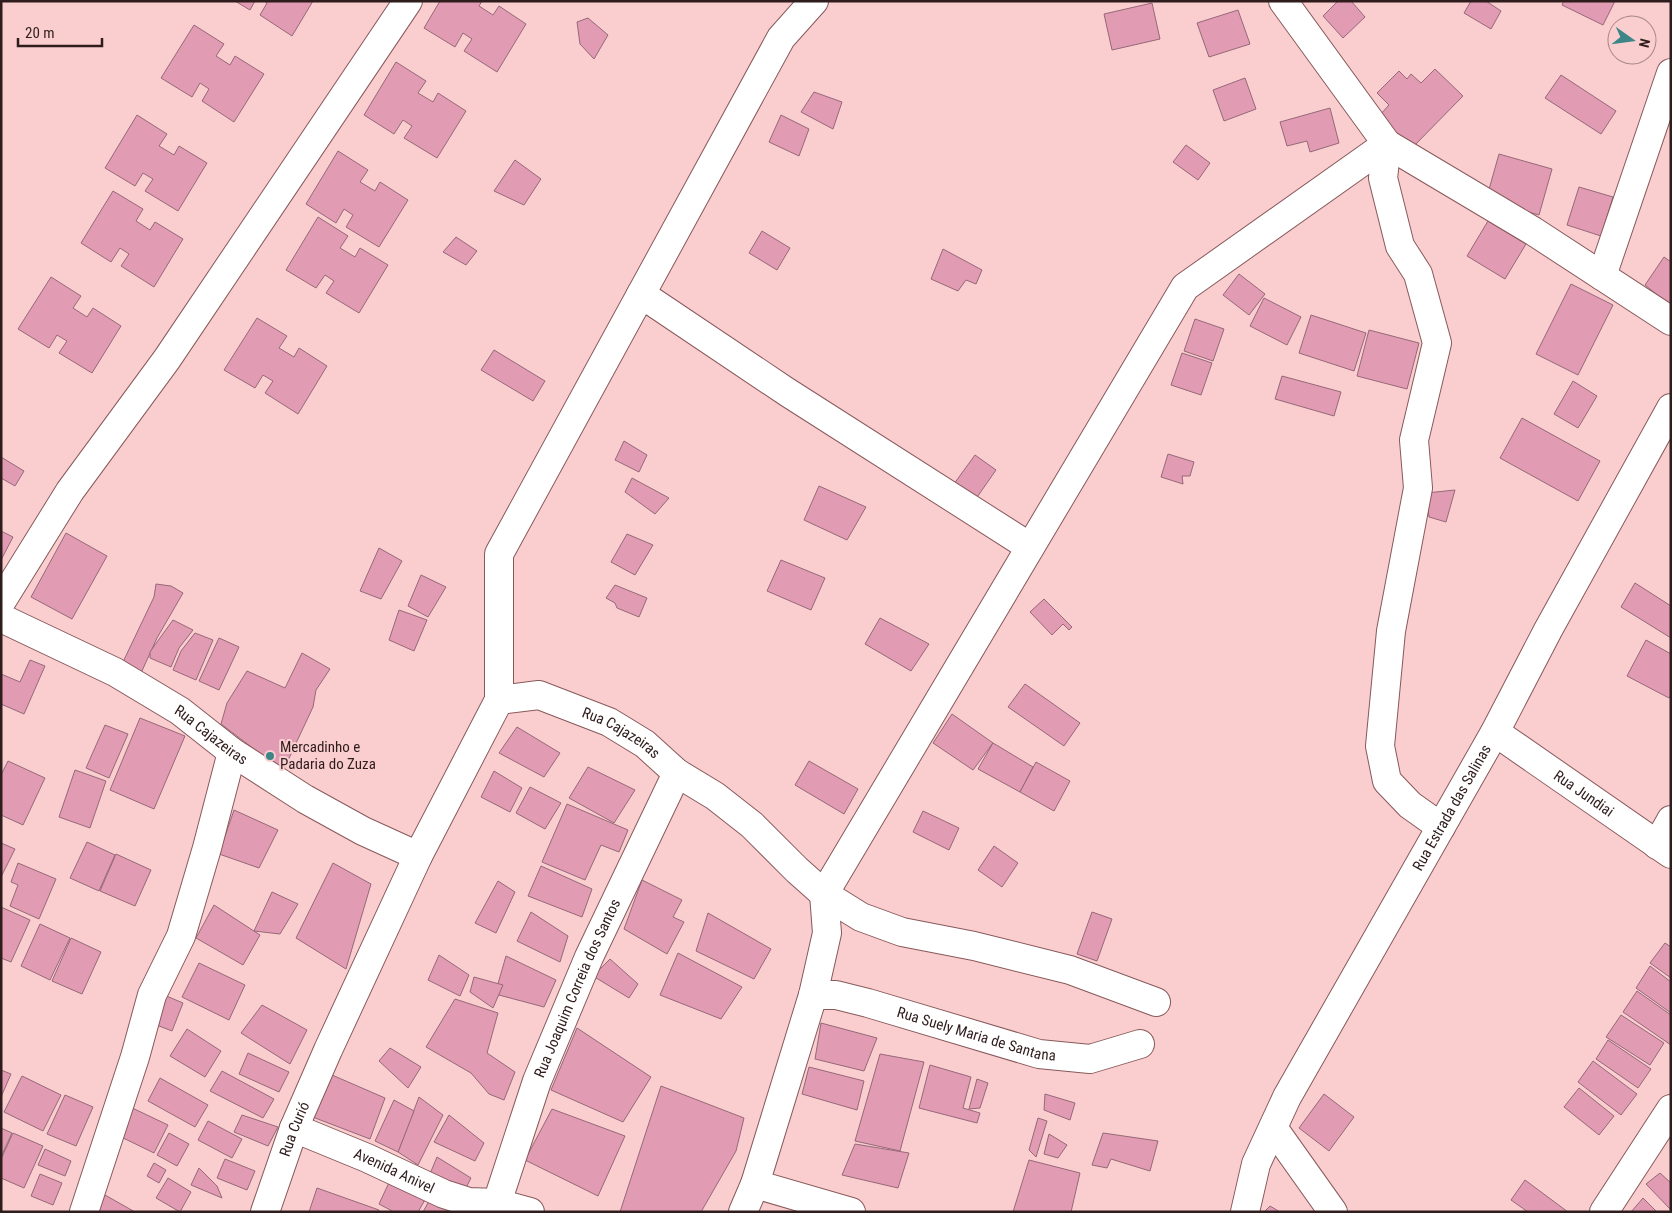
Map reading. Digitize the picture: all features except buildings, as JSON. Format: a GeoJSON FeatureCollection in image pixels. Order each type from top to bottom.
{"type":"FeatureCollection","features":[{"type":"Feature","properties":{"kind":"street"},"geometry":{"type":"LineString","coordinates":[[4,590],[70,491],[167,359],[408,1]]}},
{"type":"Feature","properties":{"kind":"street"},"geometry":{"type":"LineString","coordinates":[[499,700],[498,554],[782,38],[814,1]]}},
{"type":"Feature","properties":{"kind":"street"},"geometry":{"type":"LineString","coordinates":[[1283,1],[1387,144],[1533,231],[1671,321]]}},
{"type":"Feature","properties":{"kind":"street"},"geometry":{"type":"LineString","coordinates":[[1602,276],[1671,74]]}},
{"type":"Feature","properties":{"kind":"street"},"geometry":{"type":"LineString","coordinates":[[743,1212],[755,1184],[813,995],[828,933],[824,894],[1185,287],[1387,144]]}},
{"type":"Feature","properties":{"kind":"street"},"geometry":{"type":"LineString","coordinates":[[1387,144],[1383,178],[1400,246],[1418,274],[1437,343],[1414,440],[1418,488],[1391,631],[1380,746],[1387,781],[1410,805],[1442,827]]}},
{"type":"Feature","properties":{"kind":"street"},"geometry":{"type":"LineString","coordinates":[[641,294],[787,392],[1030,547]]}},
{"type":"Feature","properties":{"kind":"street","name":"Rua Estrada das Salinas"},"geometry":{"type":"LineString","coordinates":[[1245,1212],[1256,1164],[1274,1129],[1287,1097],[1495,732],[1548,630],[1671,408]]}},
{"type":"Feature","properties":{"kind":"street","name":"Rua Cajazeiras"},"geometry":{"type":"LineString","coordinates":[[1,618],[115,672],[180,711],[232,752],[305,799],[363,832],[418,856]]}},
{"type":"Feature","properties":{"kind":"street","name":"Rua Cajazeiras"},"geometry":{"type":"LineString","coordinates":[[499,700],[539,695],[608,722],[645,744],[677,773],[715,796],[752,826],[824,894],[861,917],[902,932],[974,946],[1070,970],[1156,1002]]}},
{"type":"Feature","properties":{"kind":"street","name":"Rua Curió"},"geometry":{"type":"LineString","coordinates":[[265,1212],[294,1128],[328,1050],[418,856],[499,700]]}},
{"type":"Feature","properties":{"kind":"street","name":"Rua Jundiai"},"geometry":{"type":"LineString","coordinates":[[1495,732],[1664,849]]}},
{"type":"Feature","properties":{"kind":"street"},"geometry":{"type":"LineString","coordinates":[[84,1212],[132,1066],[152,996],[181,936],[207,848],[232,752]]}},
{"type":"Feature","properties":{"kind":"street","name":"Rua Joaquim Correia dos Santos"},"geometry":{"type":"LineString","coordinates":[[495,1207],[537,1081],[589,957],[677,773]]}},
{"type":"Feature","properties":{"kind":"street"},"geometry":{"type":"LineString","coordinates":[[1664,849],[1671,820]]}},
{"type":"Feature","properties":{"kind":"street","name":"Rua Suely Maria de Santana"},"geometry":{"type":"LineString","coordinates":[[813,995],[836,995],[868,1003],[1039,1054],[1090,1059],[1140,1044]]}},
{"type":"Feature","properties":{"kind":"street"},"geometry":{"type":"LineString","coordinates":[[1604,1212],[1671,1109]]}},
{"type":"Feature","properties":{"kind":"street","name":"Avenida Anivel"},"geometry":{"type":"LineString","coordinates":[[294,1128],[367,1158],[444,1194],[469,1202],[530,1212]]}},
{"type":"Feature","properties":{"kind":"street"},"geometry":{"type":"LineString","coordinates":[[1274,1129],[1333,1212]]}},
{"type":"Feature","properties":{"kind":"street"},"geometry":{"type":"LineString","coordinates":[[755,1184],[851,1212]]}},
{"type":"Feature","properties":{"kind":"place","name":"Mercadinho e Padaria do Zuza"},"geometry":{"type":"Point","coordinates":[270,756]}}]}
